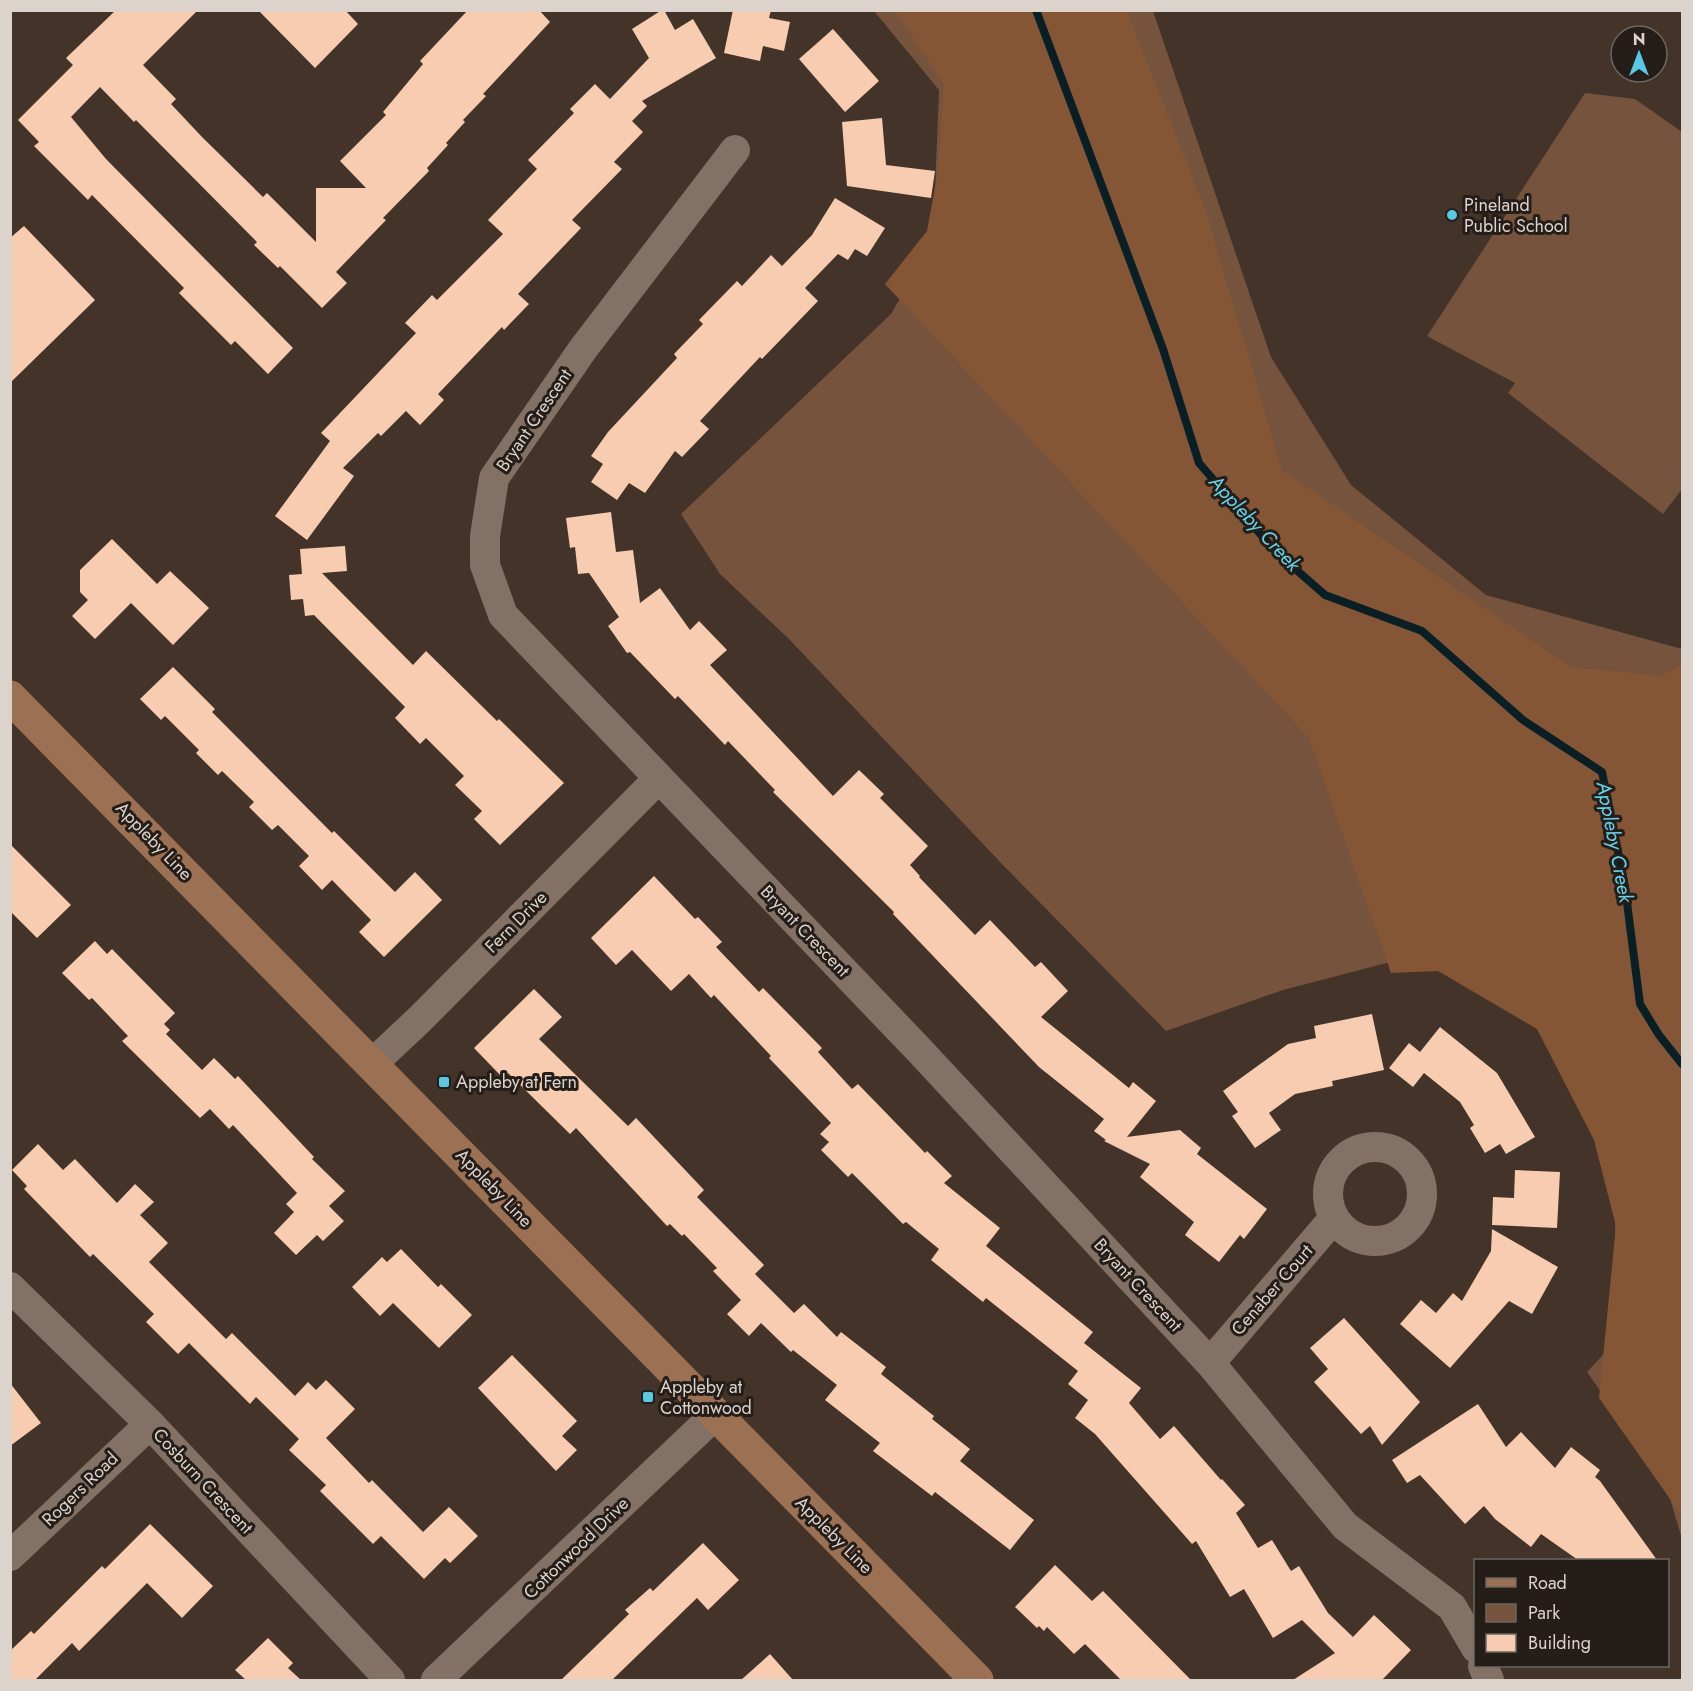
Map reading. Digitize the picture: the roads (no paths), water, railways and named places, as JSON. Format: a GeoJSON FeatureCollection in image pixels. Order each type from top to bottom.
{"type":"FeatureCollection","features":[{"type":"Feature","properties":{"kind":"main road","name":"Appleby Line"},"geometry":{"type":"LineString","coordinates":[[10,697],[977,1680]]}},
{"type":"Feature","properties":{"kind":"street","name":"Bryant Crescent"},"geometry":{"type":"LineString","coordinates":[[735,150],[583,349],[494,478],[485,536],[485,565],[503,615],[920,1051],[1210,1363],[1345,1526],[1452,1607],[1474,1645]]}},
{"type":"Feature","properties":{"kind":"street","name":"Fern Drive"},"geometry":{"type":"LineString","coordinates":[[372,1064],[420,1019],[659,778]]}},
{"type":"Feature","properties":{"kind":"street","name":"Cenaber Court"},"geometry":{"type":"LineString","coordinates":[[1210,1363],[1334,1218]]}},
{"type":"Feature","properties":{"kind":"street","name":"Cosburn Crescent"},"geometry":{"type":"LineString","coordinates":[[10,1287],[150,1424],[390,1680]]}},
{"type":"Feature","properties":{"kind":"street","name":"Cottonwood Drive"},"geometry":{"type":"LineString","coordinates":[[436,1680],[716,1415]]}},
{"type":"Feature","properties":{"kind":"street","name":"Rogers Road"},"geometry":{"type":"LineString","coordinates":[[10,1556],[150,1424]]}},
{"type":"Feature","properties":{"kind":"waterway","name":"Appleby Creek"},"geometry":{"type":"LineString","coordinates":[[1036,10],[1163,349],[1199,463],[1276,552],[1325,595],[1422,631],[1523,720],[1602,772],[1625,887],[1640,1004],[1659,1035],[1682,1064]]}},
{"type":"Feature","properties":{"kind":"place","name":"Pineland Public School"},"geometry":{"type":"Point","coordinates":[1452,215]}},
{"type":"Feature","properties":{"kind":"place","name":"Appleby at Fern"},"geometry":{"type":"Point","coordinates":[444,1082]}},
{"type":"Feature","properties":{"kind":"place","name":"Appleby at Cottonwood"},"geometry":{"type":"Point","coordinates":[648,1397]}}]}
